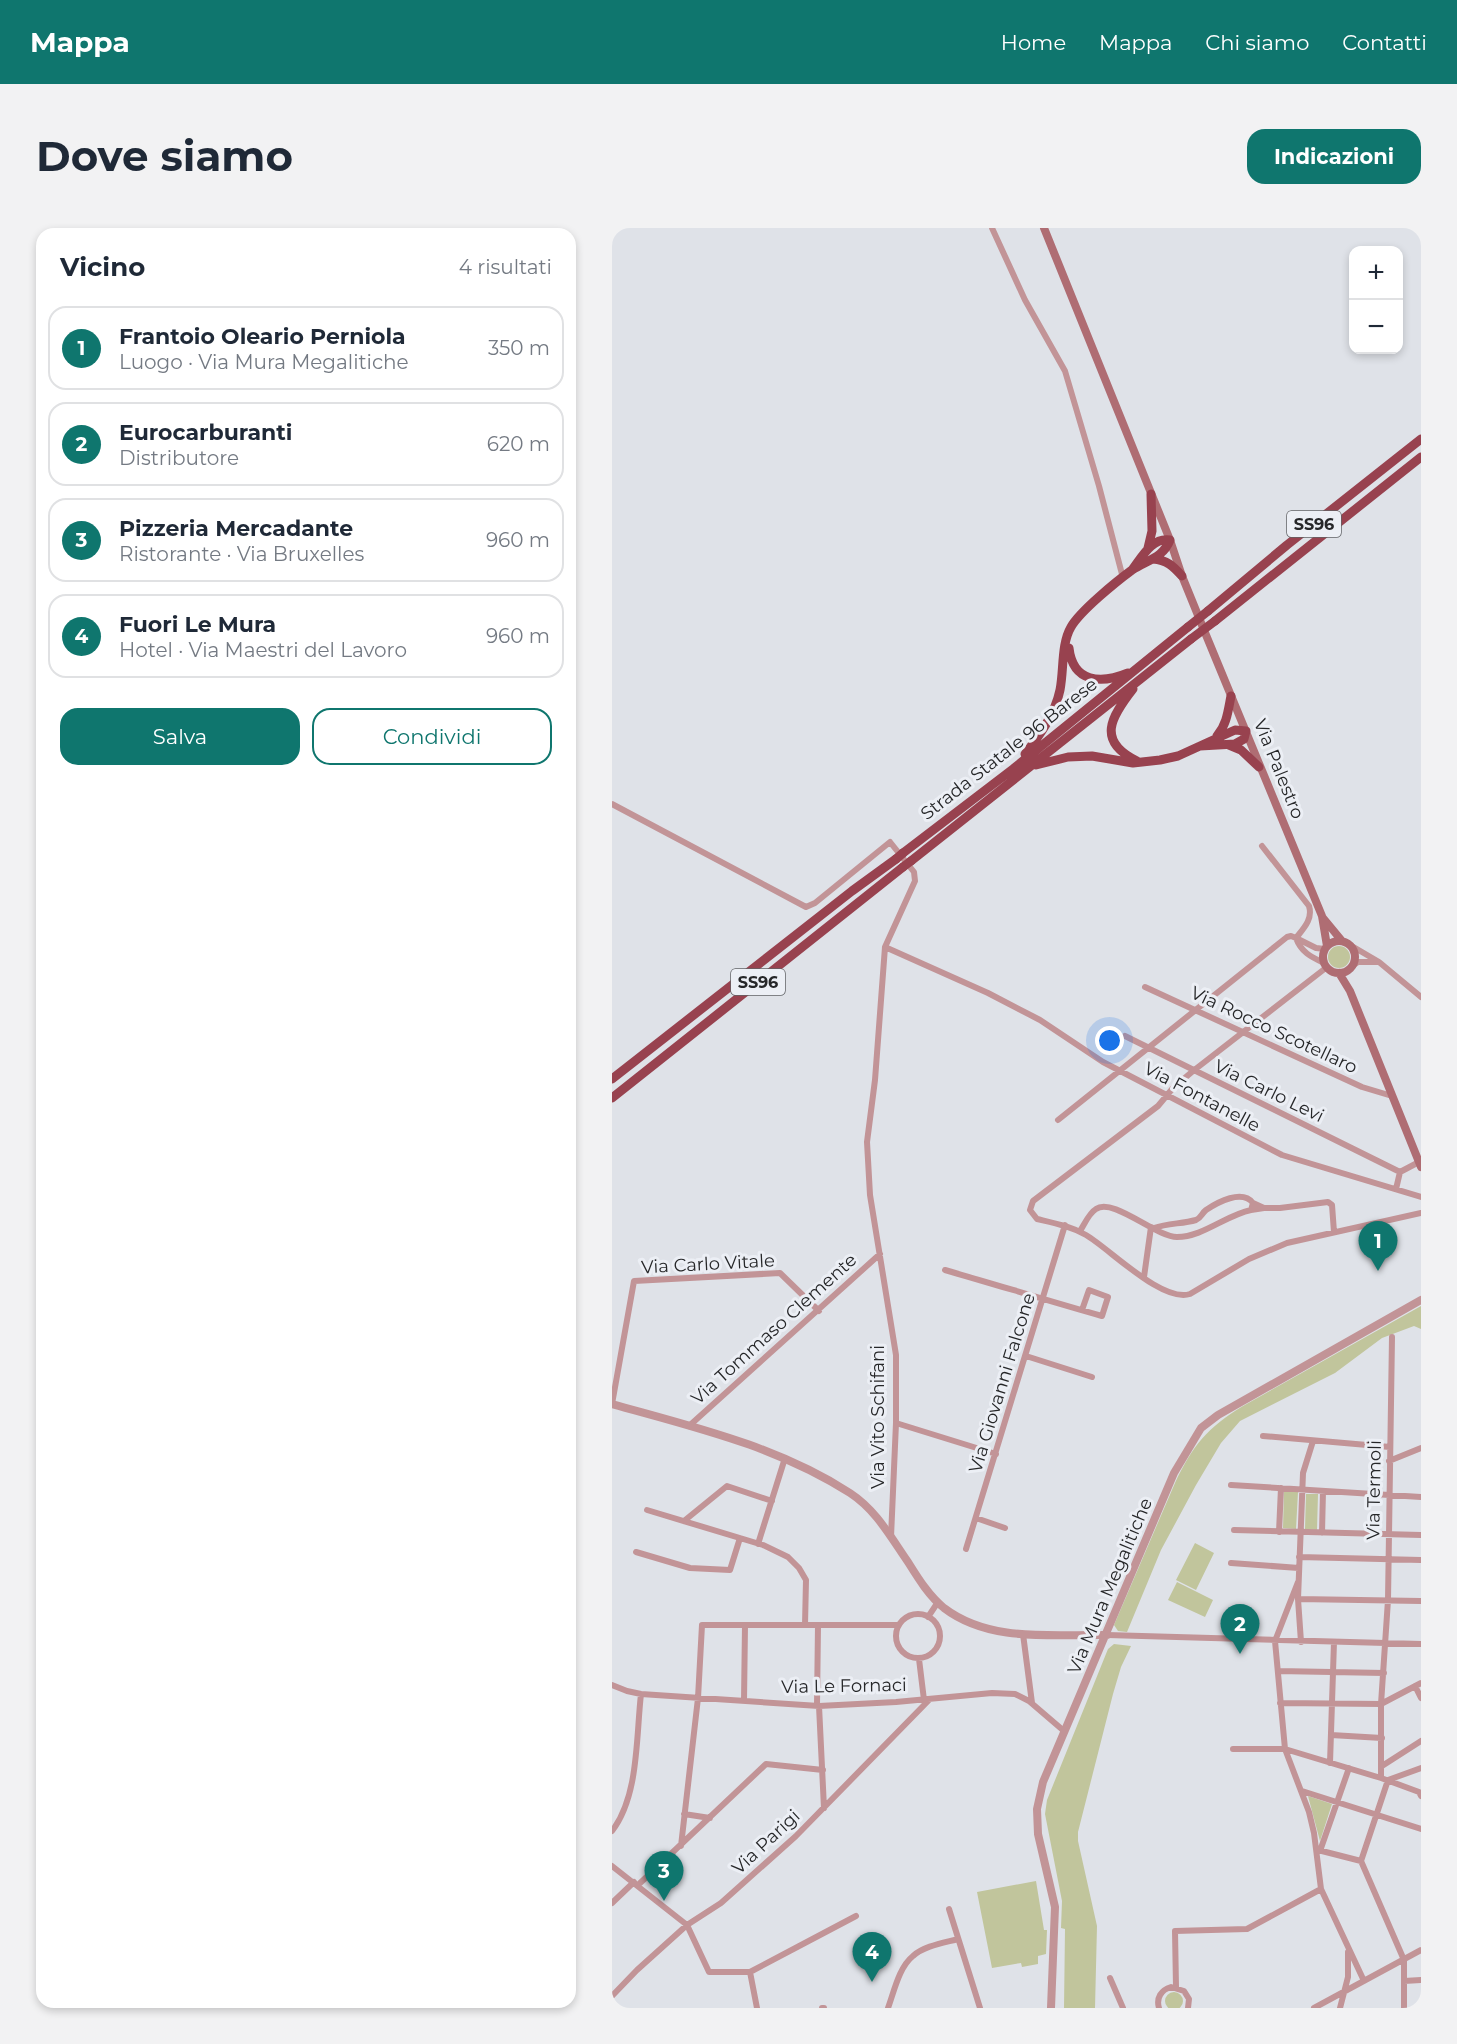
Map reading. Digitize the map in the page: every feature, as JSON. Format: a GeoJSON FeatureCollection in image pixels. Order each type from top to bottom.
{"type":"FeatureCollection","features":[{"type":"Feature","properties":{"kind":"highway","name":"Strada Statale 96 Barese"},"geometry":{"type":"LineString","coordinates":[[612,1098],[1030,766],[1140,673],[1188,627],[1421,439]]}},
{"type":"Feature","properties":{"kind":"highway","name":"Strada Statale 96 Barese"},"geometry":{"type":"LineString","coordinates":[[612,1079],[852,891],[1140,673],[1215,621],[1421,457]]}},
{"type":"Feature","properties":{"kind":"highway"},"geometry":{"type":"LineString","coordinates":[[1147,550],[1152,531],[1151,495]]}},
{"type":"Feature","properties":{"kind":"highway"},"geometry":{"type":"LineString","coordinates":[[1013,769],[1047,724],[1060,691],[1067,636],[1072,626],[1080,616],[1132,570],[1158,540],[1170,540],[1166,550],[1132,570]]}},
{"type":"Feature","properties":{"kind":"highway"},"geometry":{"type":"LineString","coordinates":[[1153,559],[1163,560],[1172,565],[1182,576]]}},
{"type":"Feature","properties":{"kind":"highway"},"geometry":{"type":"LineString","coordinates":[[1067,636],[1073,664],[1085,675],[1104,681],[1140,673]]}},
{"type":"Feature","properties":{"kind":"highway"},"geometry":{"type":"LineString","coordinates":[[1140,673],[1110,726],[1113,743],[1126,755],[1142,763]]}},
{"type":"Feature","properties":{"kind":"highway"},"geometry":{"type":"LineString","coordinates":[[1215,739],[1223,729],[1231,696]]}},
{"type":"Feature","properties":{"kind":"highway"},"geometry":{"type":"LineString","coordinates":[[1030,766],[1080,756],[1142,763],[1178,756],[1235,730],[1246,731],[1244,739],[1240,742],[1200,746]]}},
{"type":"Feature","properties":{"kind":"highway"},"geometry":{"type":"LineString","coordinates":[[1226,744],[1241,750],[1259,767]]}},
{"type":"Feature","properties":{"kind":"main road","name":"Via Palestro"},"geometry":{"type":"LineString","coordinates":[[1044,228],[1259,767],[1322,916],[1326,948]]}},
{"type":"Feature","properties":{"kind":"main road","name":"Via Palestro"},"geometry":{"type":"LineString","coordinates":[[1322,916],[1346,943]]}},
{"type":"Feature","properties":{"kind":"main road"},"geometry":{"type":"LineString","coordinates":[[1350,991],[1351,967],[1354,957],[1346,943],[1336,941],[1326,948],[1325,965],[1339,973],[1350,991],[1420,1165]]}},
{"type":"Feature","properties":{"kind":"main road"},"geometry":{"type":"LineString","coordinates":[[1339,973],[1351,967]]}},
{"type":"Feature","properties":{"kind":"street"},"geometry":{"type":"LineString","coordinates":[[994,228],[1025,300],[1065,371],[1123,578]]}},
{"type":"Feature","properties":{"kind":"street","name":"Via Vito Schifani"},"geometry":{"type":"LineString","coordinates":[[612,804],[806,907],[815,903],[890,842],[914,872],[915,878],[885,947],[875,1080],[867,1142],[870,1195],[896,1355],[896,1423],[891,1537]]}},
{"type":"Feature","properties":{"kind":"street"},"geometry":{"type":"LineString","coordinates":[[1262,846],[1309,906],[1311,916],[1296,938]]}},
{"type":"Feature","properties":{"kind":"street"},"geometry":{"type":"LineString","coordinates":[[1058,1120],[1287,937],[1291,936],[1316,948],[1326,948]]}},
{"type":"Feature","properties":{"kind":"street"},"geometry":{"type":"LineString","coordinates":[[1296,938],[1299,946],[1308,955],[1325,965],[1193,1071],[1166,1095],[1158,1106],[1030,1203],[1032,1213],[1037,1219],[1080,1232],[1165,1290],[1185,1295],[1272,1248],[1421,1213]]}},
{"type":"Feature","properties":{"kind":"street","name":"Via Palestro"},"geometry":{"type":"LineString","coordinates":[[1346,943],[1379,962],[1421,997]]}},
{"type":"Feature","properties":{"kind":"street","name":"Via Fontanelle"},"geometry":{"type":"LineString","coordinates":[[885,947],[996,997],[1040,1020],[1103,1062],[1282,1155],[1421,1197]]}},
{"type":"Feature","properties":{"kind":"street"},"geometry":{"type":"LineString","coordinates":[[1351,967],[1358,962],[1379,962]]}},
{"type":"Feature","properties":{"kind":"street","name":"Via Rocco Scotellaro"},"geometry":{"type":"LineString","coordinates":[[1145,987],[1362,1087],[1392,1096]]}},
{"type":"Feature","properties":{"kind":"street","name":"Via Carlo Levi"},"geometry":{"type":"LineString","coordinates":[[1125,1036],[1400,1172]]}},
{"type":"Feature","properties":{"kind":"street"},"geometry":{"type":"LineString","coordinates":[[1396,1189],[1400,1172],[1420,1165]]}},
{"type":"Feature","properties":{"kind":"street"},"geometry":{"type":"LineString","coordinates":[[1152,1227],[1196,1220],[1205,1211],[1234,1197],[1245,1197],[1252,1206]]}},
{"type":"Feature","properties":{"kind":"street"},"geometry":{"type":"LineString","coordinates":[[1080,1232],[1095,1209],[1103,1206],[1123,1212],[1169,1235],[1180,1237],[1195,1233],[1252,1206],[1280,1208],[1328,1202],[1332,1205],[1334,1232]]}},
{"type":"Feature","properties":{"kind":"street","name":"Via Giovanni Falcone"},"geometry":{"type":"LineString","coordinates":[[966,1549],[1065,1226]]}},
{"type":"Feature","properties":{"kind":"street"},"geometry":{"type":"LineString","coordinates":[[1144,1277],[1152,1227]]}},
{"type":"Feature","properties":{"kind":"street","name":"Via Tommaso Clemente"},"geometry":{"type":"LineString","coordinates":[[689,1426],[880,1254]]}},
{"type":"Feature","properties":{"kind":"street"},"geometry":{"type":"LineString","coordinates":[[945,1270],[1102,1317],[1108,1297],[1089,1290],[1082,1310]]}},
{"type":"Feature","properties":{"kind":"street","name":"Via Carlo Vitale"},"geometry":{"type":"LineString","coordinates":[[612,1404],[634,1281],[780,1273],[819,1311]]}},
{"type":"Feature","properties":{"kind":"street","name":"Via Mura Megalitiche"},"geometry":{"type":"LineString","coordinates":[[1051,2008],[1055,1907],[1038,1834],[1037,1809],[1043,1782],[1174,1473],[1201,1428],[1218,1415],[1421,1300]]}},
{"type":"Feature","properties":{"kind":"street","name":"Via Termoli"},"geometry":{"type":"LineString","coordinates":[[1361,1862],[1377,1815],[1384,1779],[1382,1704],[1388,1600],[1392,1337]]}},
{"type":"Feature","properties":{"kind":"street"},"geometry":{"type":"LineString","coordinates":[[1026,1356],[1092,1377]]}},
{"type":"Feature","properties":{"kind":"street"},"geometry":{"type":"LineString","coordinates":[[612,1404],[742,1442],[785,1458],[850,1493],[865,1504],[881,1521],[928,1592],[965,1622],[986,1630],[1023,1634],[1421,1644]]}},
{"type":"Feature","properties":{"kind":"street"},"geometry":{"type":"LineString","coordinates":[[896,1423],[996,1454]]}},
{"type":"Feature","properties":{"kind":"street"},"geometry":{"type":"LineString","coordinates":[[1263,1436],[1390,1447]]}},
{"type":"Feature","properties":{"kind":"street"},"geometry":{"type":"LineString","coordinates":[[1301,1642],[1298,1582],[1303,1473],[1313,1441]]}},
{"type":"Feature","properties":{"kind":"street"},"geometry":{"type":"LineString","coordinates":[[1389,1461],[1421,1448]]}},
{"type":"Feature","properties":{"kind":"street"},"geometry":{"type":"LineString","coordinates":[[758,1544],[785,1458]]}},
{"type":"Feature","properties":{"kind":"street"},"geometry":{"type":"LineString","coordinates":[[1231,1485],[1421,1497]]}},
{"type":"Feature","properties":{"kind":"street"},"geometry":{"type":"LineString","coordinates":[[684,1521],[727,1486],[772,1501]]}},
{"type":"Feature","properties":{"kind":"street"},"geometry":{"type":"LineString","coordinates":[[1279,1532],[1281,1488]]}},
{"type":"Feature","properties":{"kind":"street"},"geometry":{"type":"LineString","coordinates":[[1322,1533],[1323,1491]]}},
{"type":"Feature","properties":{"kind":"street"},"geometry":{"type":"LineString","coordinates":[[647,1509],[758,1544],[788,1557],[804,1574],[808,1588],[805,1625]]}},
{"type":"Feature","properties":{"kind":"street"},"geometry":{"type":"LineString","coordinates":[[976,1518],[1005,1528]]}},
{"type":"Feature","properties":{"kind":"street"},"geometry":{"type":"LineString","coordinates":[[1234,1530],[1421,1535]]}},
{"type":"Feature","properties":{"kind":"street"},"geometry":{"type":"LineString","coordinates":[[636,1552],[690,1568],[730,1570],[740,1538]]}},
{"type":"Feature","properties":{"kind":"street"},"geometry":{"type":"LineString","coordinates":[[1299,1557],[1421,1560]]}},
{"type":"Feature","properties":{"kind":"street"},"geometry":{"type":"LineString","coordinates":[[1231,1563],[1299,1568]]}},
{"type":"Feature","properties":{"kind":"street"},"geometry":{"type":"LineString","coordinates":[[1298,1582],[1275,1641],[1285,1749],[1302,1791],[1314,1833],[1321,1889],[1364,1981]]}},
{"type":"Feature","properties":{"kind":"street"},"geometry":{"type":"LineString","coordinates":[[1298,1599],[1421,1601]]}},
{"type":"Feature","properties":{"kind":"street"},"geometry":{"type":"LineString","coordinates":[[928,1617],[938,1602]]}},
{"type":"Feature","properties":{"kind":"street"},"geometry":{"type":"LineString","coordinates":[[913,1614],[928,1617],[938,1627],[940,1641],[932,1654],[919,1659],[912,1658],[900,1650],[895,1636],[898,1625],[913,1614]]}},
{"type":"Feature","properties":{"kind":"street"},"geometry":{"type":"LineString","coordinates":[[681,1846],[698,1698],[702,1625],[898,1625]]}},
{"type":"Feature","properties":{"kind":"street"},"geometry":{"type":"LineString","coordinates":[[744,1701],[745,1625]]}},
{"type":"Feature","properties":{"kind":"street"},"geometry":{"type":"LineString","coordinates":[[818,1625],[818,1706],[824,1808]]}},
{"type":"Feature","properties":{"kind":"street"},"geometry":{"type":"LineString","coordinates":[[1023,1634],[1032,1703]]}},
{"type":"Feature","properties":{"kind":"street"},"geometry":{"type":"LineString","coordinates":[[1330,1763],[1334,1642]]}},
{"type":"Feature","properties":{"kind":"street"},"geometry":{"type":"LineString","coordinates":[[919,1659],[927,1699]]}},
{"type":"Feature","properties":{"kind":"street"},"geometry":{"type":"LineString","coordinates":[[1278,1671],[1384,1673]]}},
{"type":"Feature","properties":{"kind":"street"},"geometry":{"type":"LineString","coordinates":[[1280,1703],[1382,1704],[1418,1684],[1421,1698]]}},
{"type":"Feature","properties":{"kind":"street","name":"Via Le Fornaci"},"geometry":{"type":"LineString","coordinates":[[612,1685],[641,1694],[818,1706],[992,1693],[1020,1695],[1064,1731]]}},
{"type":"Feature","properties":{"kind":"street"},"geometry":{"type":"LineString","coordinates":[[612,1831],[626,1808],[632,1778],[641,1694]]}},
{"type":"Feature","properties":{"kind":"street","name":"Via Parigi"},"geometry":{"type":"LineString","coordinates":[[612,1996],[687,1925],[721,1902],[796,1836],[927,1699]]}},
{"type":"Feature","properties":{"kind":"street"},"geometry":{"type":"LineString","coordinates":[[1331,1735],[1382,1738]]}},
{"type":"Feature","properties":{"kind":"street"},"geometry":{"type":"LineString","coordinates":[[1382,1766],[1421,1741]]}},
{"type":"Feature","properties":{"kind":"street"},"geometry":{"type":"LineString","coordinates":[[1233,1749],[1285,1749],[1384,1779],[1419,1792],[1421,1796]]}},
{"type":"Feature","properties":{"kind":"street"},"geometry":{"type":"LineString","coordinates":[[612,1904],[681,1846],[766,1764],[823,1770]]}},
{"type":"Feature","properties":{"kind":"street"},"geometry":{"type":"LineString","coordinates":[[1317,1850],[1349,1768]]}},
{"type":"Feature","properties":{"kind":"street"},"geometry":{"type":"LineString","coordinates":[[1384,1779],[1421,1768]]}},
{"type":"Feature","properties":{"kind":"street"},"geometry":{"type":"LineString","coordinates":[[1302,1791],[1421,1829]]}},
{"type":"Feature","properties":{"kind":"street"},"geometry":{"type":"LineString","coordinates":[[684,1814],[710,1818]]}},
{"type":"Feature","properties":{"kind":"street"},"geometry":{"type":"LineString","coordinates":[[1317,1850],[1361,1862],[1404,1960],[1404,2008]]}},
{"type":"Feature","properties":{"kind":"street"},"geometry":{"type":"LineString","coordinates":[[612,1866],[687,1925],[709,1972],[750,1972],[856,1916]]}},
{"type":"Feature","properties":{"kind":"street"},"geometry":{"type":"LineString","coordinates":[[1176,1987],[1175,1931],[1247,1929],[1321,1889]]}},
{"type":"Feature","properties":{"kind":"street"},"geometry":{"type":"LineString","coordinates":[[949,1909],[980,2008]]}},
{"type":"Feature","properties":{"kind":"street"},"geometry":{"type":"LineString","coordinates":[[888,2008],[903,1969],[912,1956],[928,1948],[958,1939]]}},
{"type":"Feature","properties":{"kind":"street"},"geometry":{"type":"LineString","coordinates":[[1340,2008],[1350,1960],[1346,1942]]}},
{"type":"Feature","properties":{"kind":"street"},"geometry":{"type":"LineString","coordinates":[[1314,2008],[1421,1950]]}},
{"type":"Feature","properties":{"kind":"street"},"geometry":{"type":"LineString","coordinates":[[750,1972],[757,2008]]}},
{"type":"Feature","properties":{"kind":"street"},"geometry":{"type":"LineString","coordinates":[[1110,1978],[1123,2008]]}},
{"type":"Feature","properties":{"kind":"street"},"geometry":{"type":"LineString","coordinates":[[1404,1981],[1421,1980]]}},
{"type":"Feature","properties":{"kind":"street"},"geometry":{"type":"LineString","coordinates":[[1159,2008],[1158,2000],[1162,1991],[1176,1987]]}},
{"type":"Feature","properties":{"kind":"street"},"geometry":{"type":"LineString","coordinates":[[1176,1987],[1187,1995],[1188,2008]]}},
{"type":"Feature","properties":{"kind":"green space"},"geometry":{"type":"Polygon","coordinates":[[[1339,946],[1347,949],[1350,957],[1347,965],[1339,968],[1331,965],[1328,957],[1331,949],[1339,946]]]}},
{"type":"Feature","properties":{"kind":"green space"},"geometry":{"type":"Polygon","coordinates":[[[1421,1306],[1421,1329],[1414,1326],[1382,1338],[1335,1373],[1240,1421],[1221,1443],[1161,1550],[1127,1632],[1118,1631],[1114,1625],[1175,1483],[1202,1438],[1243,1406],[1421,1306]]]}},
{"type":"Feature","properties":{"kind":"green space"},"geometry":{"type":"Polygon","coordinates":[[[1284,1492],[1298,1492],[1296,1529],[1283,1528],[1284,1492]]]}},
{"type":"Feature","properties":{"kind":"green space"},"geometry":{"type":"Polygon","coordinates":[[[1306,1494],[1318,1494],[1317,1530],[1305,1529],[1306,1494]]]}},
{"type":"Feature","properties":{"kind":"green space"},"geometry":{"type":"Polygon","coordinates":[[[1195,1543],[1214,1553],[1196,1590],[1176,1580],[1195,1543]]]}},
{"type":"Feature","properties":{"kind":"green space"},"geometry":{"type":"Polygon","coordinates":[[[1177,1582],[1213,1600],[1205,1617],[1168,1600],[1177,1582]]]}},
{"type":"Feature","properties":{"kind":"green space"},"geometry":{"type":"Polygon","coordinates":[[[1114,1644],[1131,1646],[1121,1667],[1113,1694],[1078,1832],[1097,1926],[1095,2008],[1064,2008],[1065,1929],[1061,1928],[1062,1901],[1045,1814],[1047,1800],[1108,1649],[1114,1644]]]}},
{"type":"Feature","properties":{"kind":"green space"},"geometry":{"type":"Polygon","coordinates":[[[1308,1796],[1332,1804],[1320,1841],[1308,1796]]]}},
{"type":"Feature","properties":{"kind":"green space"},"geometry":{"type":"Polygon","coordinates":[[[1036,1881],[1044,1930],[1047,1930],[1046,1954],[1038,1956],[1038,1964],[1022,1967],[1021,1963],[992,1968],[977,1892],[1036,1881]]]}},
{"type":"Feature","properties":{"kind":"green space"},"geometry":{"type":"Polygon","coordinates":[[[1174,1992],[1180,1995],[1183,2001],[1180,2007],[1174,2010],[1168,2007],[1165,2001],[1168,1995],[1174,1992]]]}},
{"type":"Feature","properties":{"kind":"place","name":"Frantoio Oleario Perniola"},"geometry":{"type":"Point","coordinates":[1378,1271]}},
{"type":"Feature","properties":{"kind":"place","name":"Eurocarburanti"},"geometry":{"type":"Point","coordinates":[1240,1654]}},
{"type":"Feature","properties":{"kind":"place","name":"Pizzeria Mercadante"},"geometry":{"type":"Point","coordinates":[664,1901]}},
{"type":"Feature","properties":{"kind":"place","name":"Fuori Le Mura"},"geometry":{"type":"Point","coordinates":[872,1982]}}]}
